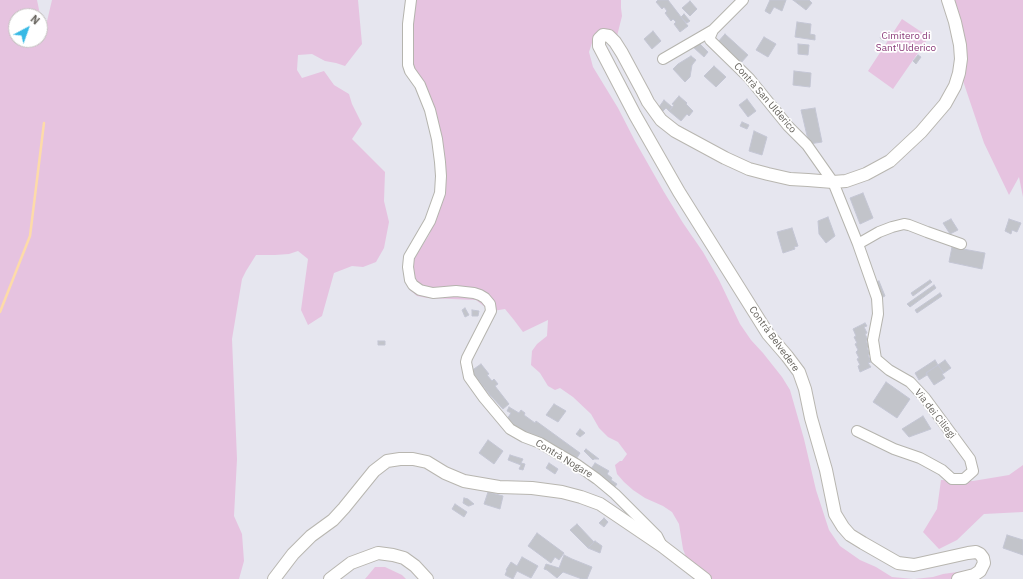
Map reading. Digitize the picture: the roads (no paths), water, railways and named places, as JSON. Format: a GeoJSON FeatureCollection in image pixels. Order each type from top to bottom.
{"type":"FeatureCollection","features":[{"type":"Feature","properties":{"kind":"street","name":"Contrà Nogare"},"geometry":{"type":"LineString","coordinates":[[411,0],[408,31],[408,65],[410,71],[420,85],[430,110],[437,139],[441,176],[440,192],[429,224],[409,257],[408,267],[410,280],[413,285],[420,290],[433,293],[456,291],[468,292],[485,298],[491,306],[490,313],[467,358],[466,362],[469,377],[484,398],[510,428],[576,464],[597,479],[615,494],[657,536],[662,546]]}},
{"type":"Feature","properties":{"kind":"street"},"geometry":{"type":"LineString","coordinates":[[663,59],[713,30],[743,0]]}},
{"type":"Feature","properties":{"kind":"street"},"geometry":{"type":"LineString","coordinates":[[833,182],[846,181],[866,174],[890,160],[921,132],[945,104],[955,86],[962,59],[955,22],[948,0]]}},
{"type":"Feature","properties":{"kind":"street","name":"Contrà San Ulderico"},"geometry":{"type":"LineString","coordinates":[[713,30],[710,40],[749,78],[788,126],[807,145],[833,182]]}},
{"type":"Feature","properties":{"kind":"street","name":"Contrà Belvedere"},"geometry":{"type":"LineString","coordinates":[[833,182],[790,179],[749,169],[675,131],[661,120],[648,102],[644,92],[615,42],[609,36],[603,35],[599,39],[598,46],[679,192],[768,334],[799,372],[805,389],[811,418],[826,470],[835,514],[843,527],[850,535],[898,563],[914,565],[968,553],[976,552],[980,554],[984,563],[980,571],[974,575],[958,579]]}},
{"type":"Feature","properties":{"kind":"street","name":"Via dei Ciliegi"},"geometry":{"type":"LineString","coordinates":[[833,182],[878,298],[878,314],[874,340],[876,359],[889,370],[910,382],[925,398],[970,459],[973,471],[964,479],[952,479],[942,470],[920,458],[894,449],[858,431]]}},
{"type":"Feature","properties":{"kind":"street"},"geometry":{"type":"LineString","coordinates":[[858,244],[879,232],[904,224],[961,244]]}},
{"type":"Feature","properties":{"kind":"street"},"geometry":{"type":"LineString","coordinates":[[274,579],[293,554],[311,536],[333,520],[374,471],[387,461],[400,459],[427,462],[445,473],[464,481],[481,485],[532,488],[562,492],[600,504],[662,546],[705,579]]}},
{"type":"Feature","properties":{"kind":"street"},"geometry":{"type":"LineString","coordinates":[[330,579],[351,563],[378,554],[393,554],[404,558],[415,566],[427,579]]}},
{"type":"Feature","properties":{"kind":"waterway"},"geometry":{"type":"LineString","coordinates":[[0,312],[30,236],[44,123]]}},
{"type":"Feature","properties":{"kind":"park label","name":"Cimitero di Sant'Ulderico"},"geometry":{"type":"Point","coordinates":[906,42]}}]}
